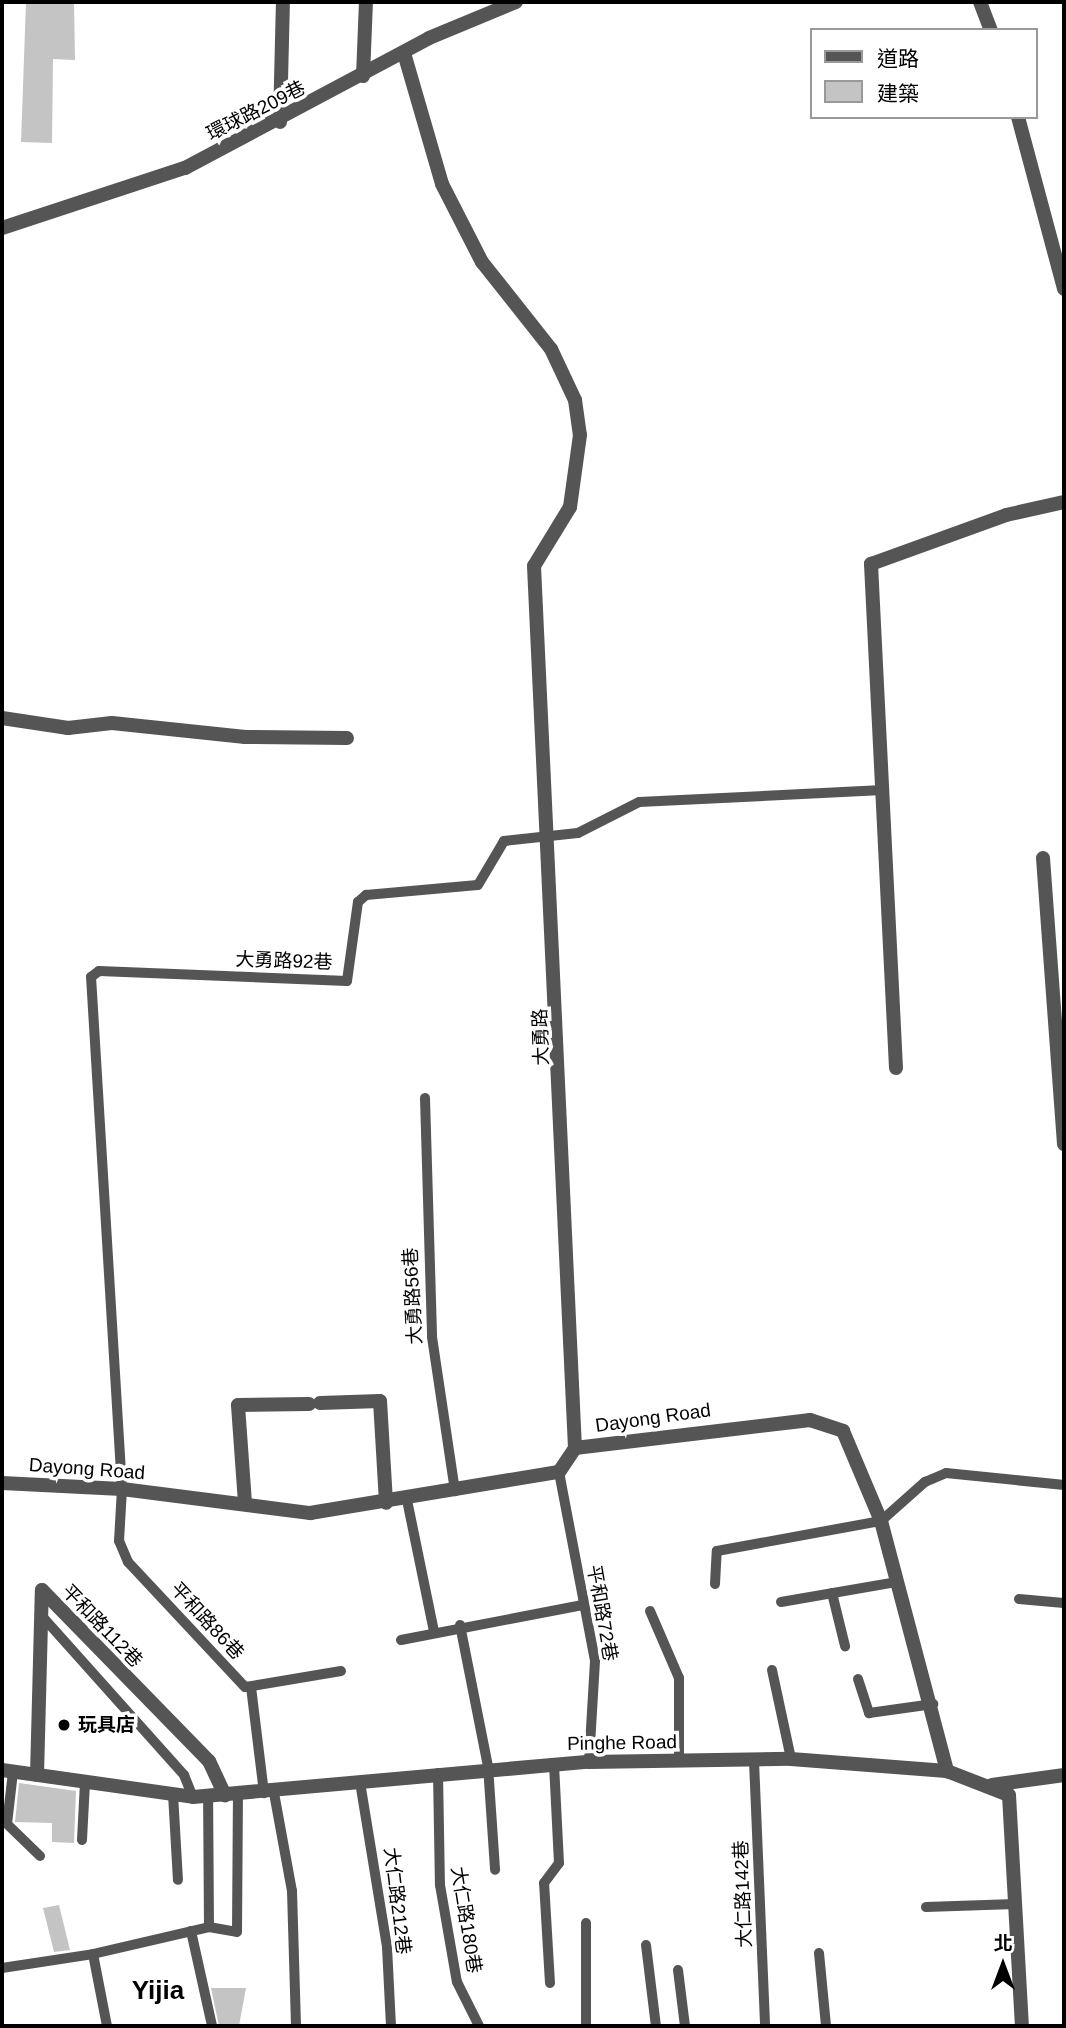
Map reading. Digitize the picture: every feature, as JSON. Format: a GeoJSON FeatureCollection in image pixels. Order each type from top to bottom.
{"type":"FeatureCollection","features":[{"type":"Feature","properties":{"kind":"street"},"geometry":{"type":"LineString","coordinates":[[280,122],[283,2]]}},
{"type":"Feature","properties":{"kind":"street"},"geometry":{"type":"LineString","coordinates":[[363,76],[366,2]]}},
{"type":"Feature","properties":{"kind":"street","name":"環球路209巷"},"geometry":{"type":"LineString","coordinates":[[2,228],[185,168],[280,122],[404,52],[516,2]]}},
{"type":"Feature","properties":{"kind":"street"},"geometry":{"type":"LineString","coordinates":[[980,2],[989,28]]}},
{"type":"Feature","properties":{"kind":"street","name":"大勇路"},"geometry":{"type":"LineString","coordinates":[[404,52],[442,184],[482,261],[551,349],[575,400],[580,435],[570,507],[534,566],[575,1448]]}},
{"type":"Feature","properties":{"kind":"street"},"geometry":{"type":"LineString","coordinates":[[1019,119],[1064,289]]}},
{"type":"Feature","properties":{"kind":"street"},"geometry":{"type":"LineString","coordinates":[[896,1068],[871,564],[1006,514],[1064,502]]}},
{"type":"Feature","properties":{"kind":"street"},"geometry":{"type":"LineString","coordinates":[[2,718],[68,728],[112,723],[245,737],[347,738]]}},
{"type":"Feature","properties":{"kind":"street"},"geometry":{"type":"LineString","coordinates":[[1042,859],[1064,1144]]}},
{"type":"Feature","properties":{"kind":"street"},"geometry":{"type":"LineString","coordinates":[[245,1503],[238,1405],[380,1401],[386,1503]]}},
{"type":"Feature","properties":{"kind":"street","name":"Dayong Road"},"geometry":{"type":"LineString","coordinates":[[2,1483],[122,1489],[310,1513],[407,1500],[559,1472],[575,1448],[810,1420],[843,1431],[881,1521],[933,1703],[947,1771]]}},
{"type":"Feature","properties":{"kind":"street","name":"平和路112巷"},"geometry":{"type":"LineString","coordinates":[[37,1775],[42,1590],[209,1761],[232,1796]]}},
{"type":"Feature","properties":{"kind":"street","name":"Pinghe Road"},"geometry":{"type":"LineString","coordinates":[[8,1771],[200,1797],[269,1793],[488,1766],[589,1762],[791,1759],[947,1771],[992,1785]]}},
{"type":"Feature","properties":{"kind":"street"},"geometry":{"type":"LineString","coordinates":[[992,1785],[1064,1775]]}},
{"type":"Feature","properties":{"kind":"street"},"geometry":{"type":"LineString","coordinates":[[992,1785],[1009,1795],[1022,2026]]}},
{"type":"Feature","properties":{"kind":"lane","name":"大勇路92巷"},"geometry":{"type":"LineString","coordinates":[[122,1489],[91,977],[99,971],[347,981],[358,902],[366,895],[478,885],[504,841],[547,834],[578,833],[639,802],[883,790]]}},
{"type":"Feature","properties":{"kind":"lane","name":"大勇路56巷"},"geometry":{"type":"LineString","coordinates":[[425,1098],[432,1337],[455,1491]]}},
{"type":"Feature","properties":{"kind":"lane","name":"平和路72巷"},"geometry":{"type":"LineString","coordinates":[[559,1472],[595,1661],[589,1762]]}},
{"type":"Feature","properties":{"kind":"lane"},"geometry":{"type":"LineString","coordinates":[[715,1584],[716,1551],[881,1521],[925,1482],[946,1473],[1064,1485]]}},
{"type":"Feature","properties":{"kind":"lane","name":"平和路86巷"},"geometry":{"type":"LineString","coordinates":[[122,1489],[119,1541],[128,1562],[251,1686]]}},
{"type":"Feature","properties":{"kind":"lane"},"geometry":{"type":"LineString","coordinates":[[407,1500],[434,1631]]}},
{"type":"Feature","properties":{"kind":"lane"},"geometry":{"type":"LineString","coordinates":[[781,1602],[897,1582]]}},
{"type":"Feature","properties":{"kind":"lane"},"geometry":{"type":"LineString","coordinates":[[832,1593],[845,1646]]}},
{"type":"Feature","properties":{"kind":"lane"},"geometry":{"type":"LineString","coordinates":[[1019,1599],[1064,1602]]}},
{"type":"Feature","properties":{"kind":"lane"},"geometry":{"type":"LineString","coordinates":[[401,1640],[460,1625],[583,1605]]}},
{"type":"Feature","properties":{"kind":"lane"},"geometry":{"type":"LineString","coordinates":[[650,1611],[679,1678],[679,1761]]}},
{"type":"Feature","properties":{"kind":"lane"},"geometry":{"type":"LineString","coordinates":[[40,1614],[184,1775],[200,1797],[209,1927]]}},
{"type":"Feature","properties":{"kind":"lane"},"geometry":{"type":"LineString","coordinates":[[460,1625],[488,1766],[495,1870]]}},
{"type":"Feature","properties":{"kind":"lane"},"geometry":{"type":"LineString","coordinates":[[772,1670],[791,1759]]}},
{"type":"Feature","properties":{"kind":"lane"},"geometry":{"type":"LineString","coordinates":[[296,2026],[292,1891],[269,1793],[251,1686],[341,1671]]}},
{"type":"Feature","properties":{"kind":"lane"},"geometry":{"type":"LineString","coordinates":[[858,1679],[869,1713],[933,1703]]}},
{"type":"Feature","properties":{"kind":"lane","name":"大仁路142巷"},"geometry":{"type":"LineString","coordinates":[[754,1761],[765,2026]]}},
{"type":"Feature","properties":{"kind":"lane"},"geometry":{"type":"LineString","coordinates":[[550,1983],[544,1883],[559,1863],[554,1763]]}},
{"type":"Feature","properties":{"kind":"lane"},"geometry":{"type":"LineString","coordinates":[[8,1771],[7,1824],[40,1856]]}},
{"type":"Feature","properties":{"kind":"lane","name":"大仁路180巷"},"geometry":{"type":"LineString","coordinates":[[438,1773],[440,1885],[457,1982],[480,2026]]}},
{"type":"Feature","properties":{"kind":"lane"},"geometry":{"type":"LineString","coordinates":[[82,1840],[85,1782]]}},
{"type":"Feature","properties":{"kind":"lane","name":"大仁路212巷"},"geometry":{"type":"LineString","coordinates":[[360,1782],[387,1947],[391,2026]]}},
{"type":"Feature","properties":{"kind":"lane"},"geometry":{"type":"LineString","coordinates":[[173,1794],[178,1880]]}},
{"type":"Feature","properties":{"kind":"lane"},"geometry":{"type":"LineString","coordinates":[[2,1968],[93,1954],[209,1927],[237,1932],[232,1796]]}},
{"type":"Feature","properties":{"kind":"lane"},"geometry":{"type":"LineString","coordinates":[[926,1907],[1015,1904]]}},
{"type":"Feature","properties":{"kind":"lane"},"geometry":{"type":"LineString","coordinates":[[586,1923],[586,2026]]}},
{"type":"Feature","properties":{"kind":"lane"},"geometry":{"type":"LineString","coordinates":[[191,1931],[212,2026]]}},
{"type":"Feature","properties":{"kind":"lane"},"geometry":{"type":"LineString","coordinates":[[646,1945],[656,2026]]}},
{"type":"Feature","properties":{"kind":"lane"},"geometry":{"type":"LineString","coordinates":[[819,1953],[826,2026]]}},
{"type":"Feature","properties":{"kind":"lane"},"geometry":{"type":"LineString","coordinates":[[93,1954],[107,2026]]}},
{"type":"Feature","properties":{"kind":"lane"},"geometry":{"type":"LineString","coordinates":[[678,1970],[685,2026]]}},
{"type":"Feature","properties":{"kind":"building"},"geometry":{"type":"Polygon","coordinates":[[[26,2],[74,2],[75,60],[53,59],[52,143],[21,142],[26,2]]]}},
{"type":"Feature","properties":{"kind":"building"},"geometry":{"type":"Polygon","coordinates":[[[19,1783],[76,1791],[74,1843],[52,1842],[52,1823],[15,1822],[19,1783]]]}},
{"type":"Feature","properties":{"kind":"building"},"geometry":{"type":"Polygon","coordinates":[[[59,1905],[70,1950],[54,1952],[43,1908],[59,1905]]]}},
{"type":"Feature","properties":{"kind":"building"},"geometry":{"type":"Polygon","coordinates":[[[211,1988],[246,1988],[239,2026],[219,2026],[211,1988]]]}},
{"type":"Feature","properties":{"kind":"place","name":"玩具店"},"geometry":{"type":"Point","coordinates":[64,1725]}},
{"type":"Feature","properties":{"kind":"district","name":"Yijia"},"geometry":{"type":"Point","coordinates":[158,1991]}}]}
